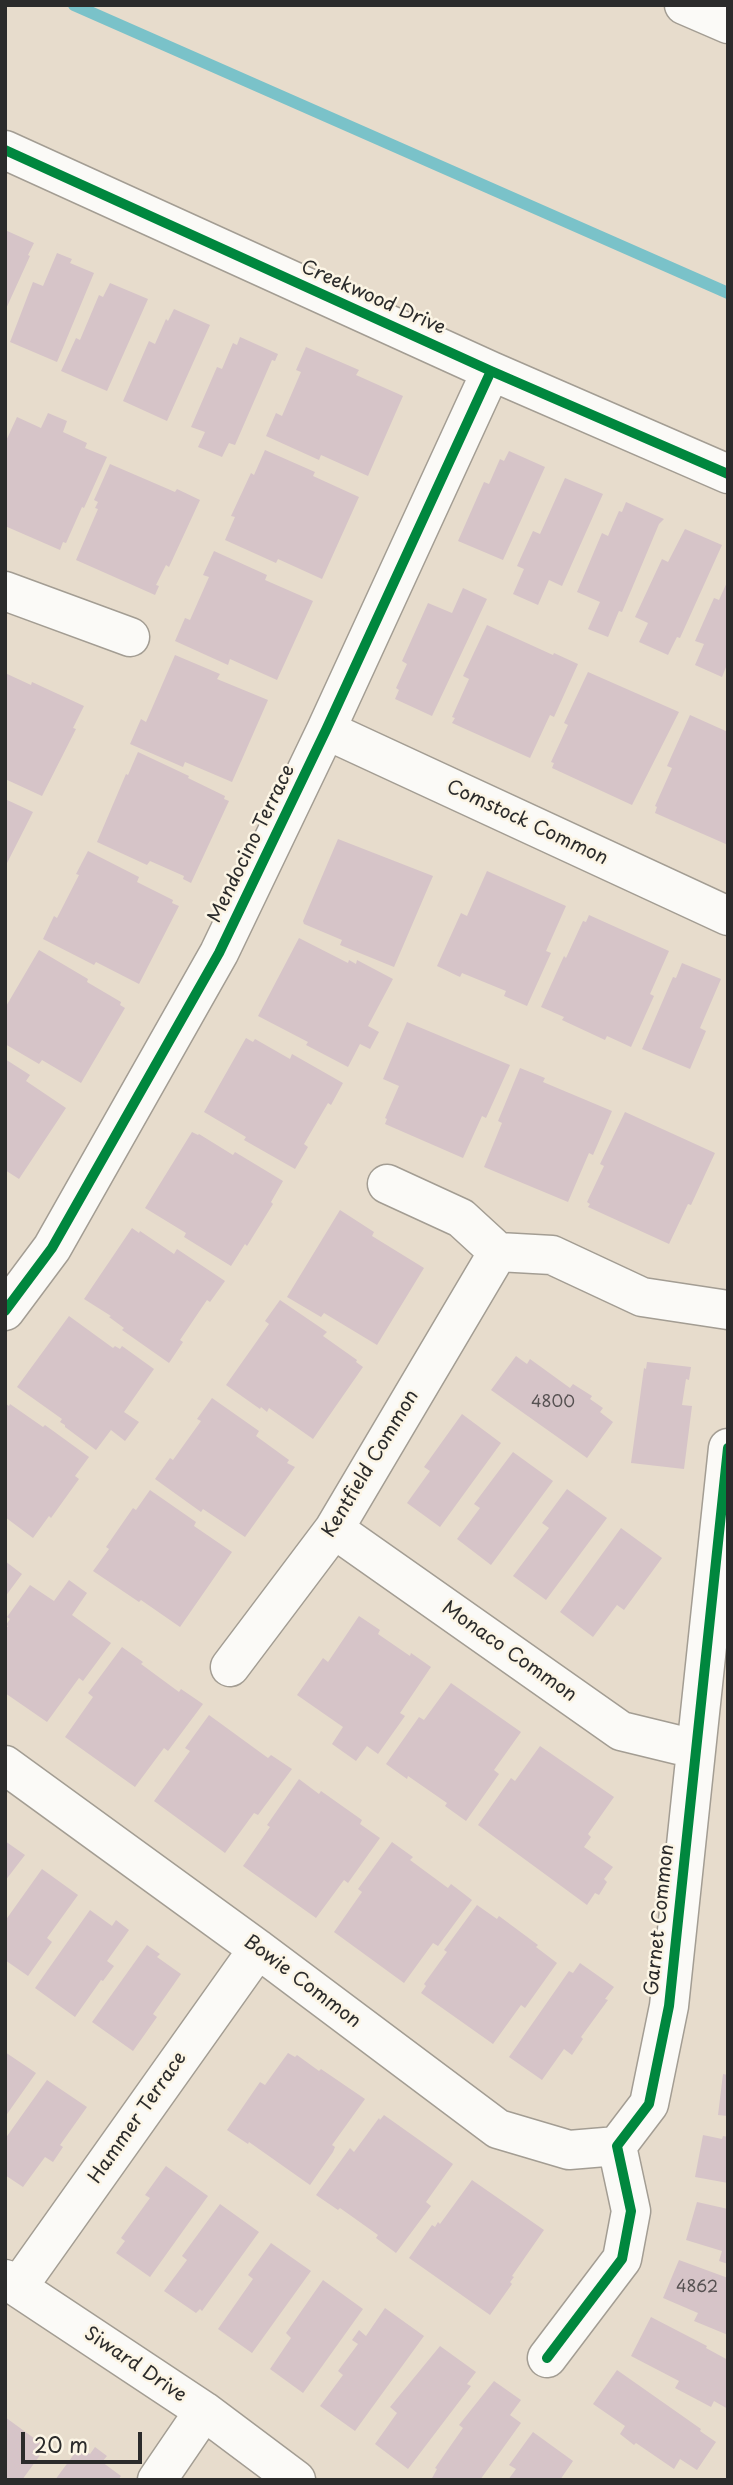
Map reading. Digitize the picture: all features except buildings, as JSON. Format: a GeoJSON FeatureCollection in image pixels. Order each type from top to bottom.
{"type":"FeatureCollection","features":[{"type":"Feature","properties":{"kind":"main road"},"geometry":{"type":"LineString","coordinates":[[684,5],[728,23]]}},
{"type":"Feature","properties":{"kind":"main road","name":"Creekwood Drive"},"geometry":{"type":"LineString","coordinates":[[5,150],[491,371],[728,474]]}},
{"type":"Feature","properties":{"kind":"main road","name":"Mendocino Terrace"},"geometry":{"type":"LineString","coordinates":[[5,1311],[52,1248],[219,953],[327,730],[491,371]]}},
{"type":"Feature","properties":{"kind":"main road"},"geometry":{"type":"LineString","coordinates":[[5,591],[130,637]]}},
{"type":"Feature","properties":{"kind":"main road","name":"Comstock Common"},"geometry":{"type":"LineString","coordinates":[[327,730],[728,916]]}},
{"type":"Feature","properties":{"kind":"main road"},"geometry":{"type":"LineString","coordinates":[[387,1184],[461,1218],[498,1252],[552,1255],[642,1297],[728,1310]]}},
{"type":"Feature","properties":{"kind":"main road","name":"Kentfield Common"},"geometry":{"type":"LineString","coordinates":[[230,1667],[334,1529],[498,1252]]}},
{"type":"Feature","properties":{"kind":"main road","name":"Garnet Common"},"geometry":{"type":"LineString","coordinates":[[617,2146],[649,2104],[669,2006],[728,1448]]}},
{"type":"Feature","properties":{"kind":"main road","name":"Monaco Common"},"geometry":{"type":"LineString","coordinates":[[334,1529],[621,1731],[695,1749]]}},
{"type":"Feature","properties":{"kind":"main road","name":"Bowie Common"},"geometry":{"type":"LineString","coordinates":[[5,1765],[258,1949],[498,2129],[569,2150],[617,2146]]}},
{"type":"Feature","properties":{"kind":"main road","name":"Hammer Terrace"},"geometry":{"type":"LineString","coordinates":[[11,2283],[258,1949]]}},
{"type":"Feature","properties":{"kind":"main road"},"geometry":{"type":"LineString","coordinates":[[547,2358],[622,2259],[631,2211],[617,2146]]}},
{"type":"Feature","properties":{"kind":"main road","name":"Siward Drive"},"geometry":{"type":"LineString","coordinates":[[11,2283],[204,2411],[296,2480]]}},
{"type":"Feature","properties":{"kind":"main road"},"geometry":{"type":"LineString","coordinates":[[157,2480],[204,2411]]}},
{"type":"Feature","properties":{"kind":"waterway"},"geometry":{"type":"LineString","coordinates":[[74,5],[728,293]]}},
{"type":"Feature","properties":{"kind":"cycle path"},"geometry":{"type":"LineString","coordinates":[[5,150],[491,371],[728,474]]}},
{"type":"Feature","properties":{"kind":"cycle path"},"geometry":{"type":"LineString","coordinates":[[5,1311],[52,1248],[219,953],[326,730],[491,371]]}},
{"type":"Feature","properties":{"kind":"cycle path"},"geometry":{"type":"LineString","coordinates":[[547,2358],[622,2259],[631,2211],[617,2146],[649,2104],[669,2006],[728,1448]]}}]}
